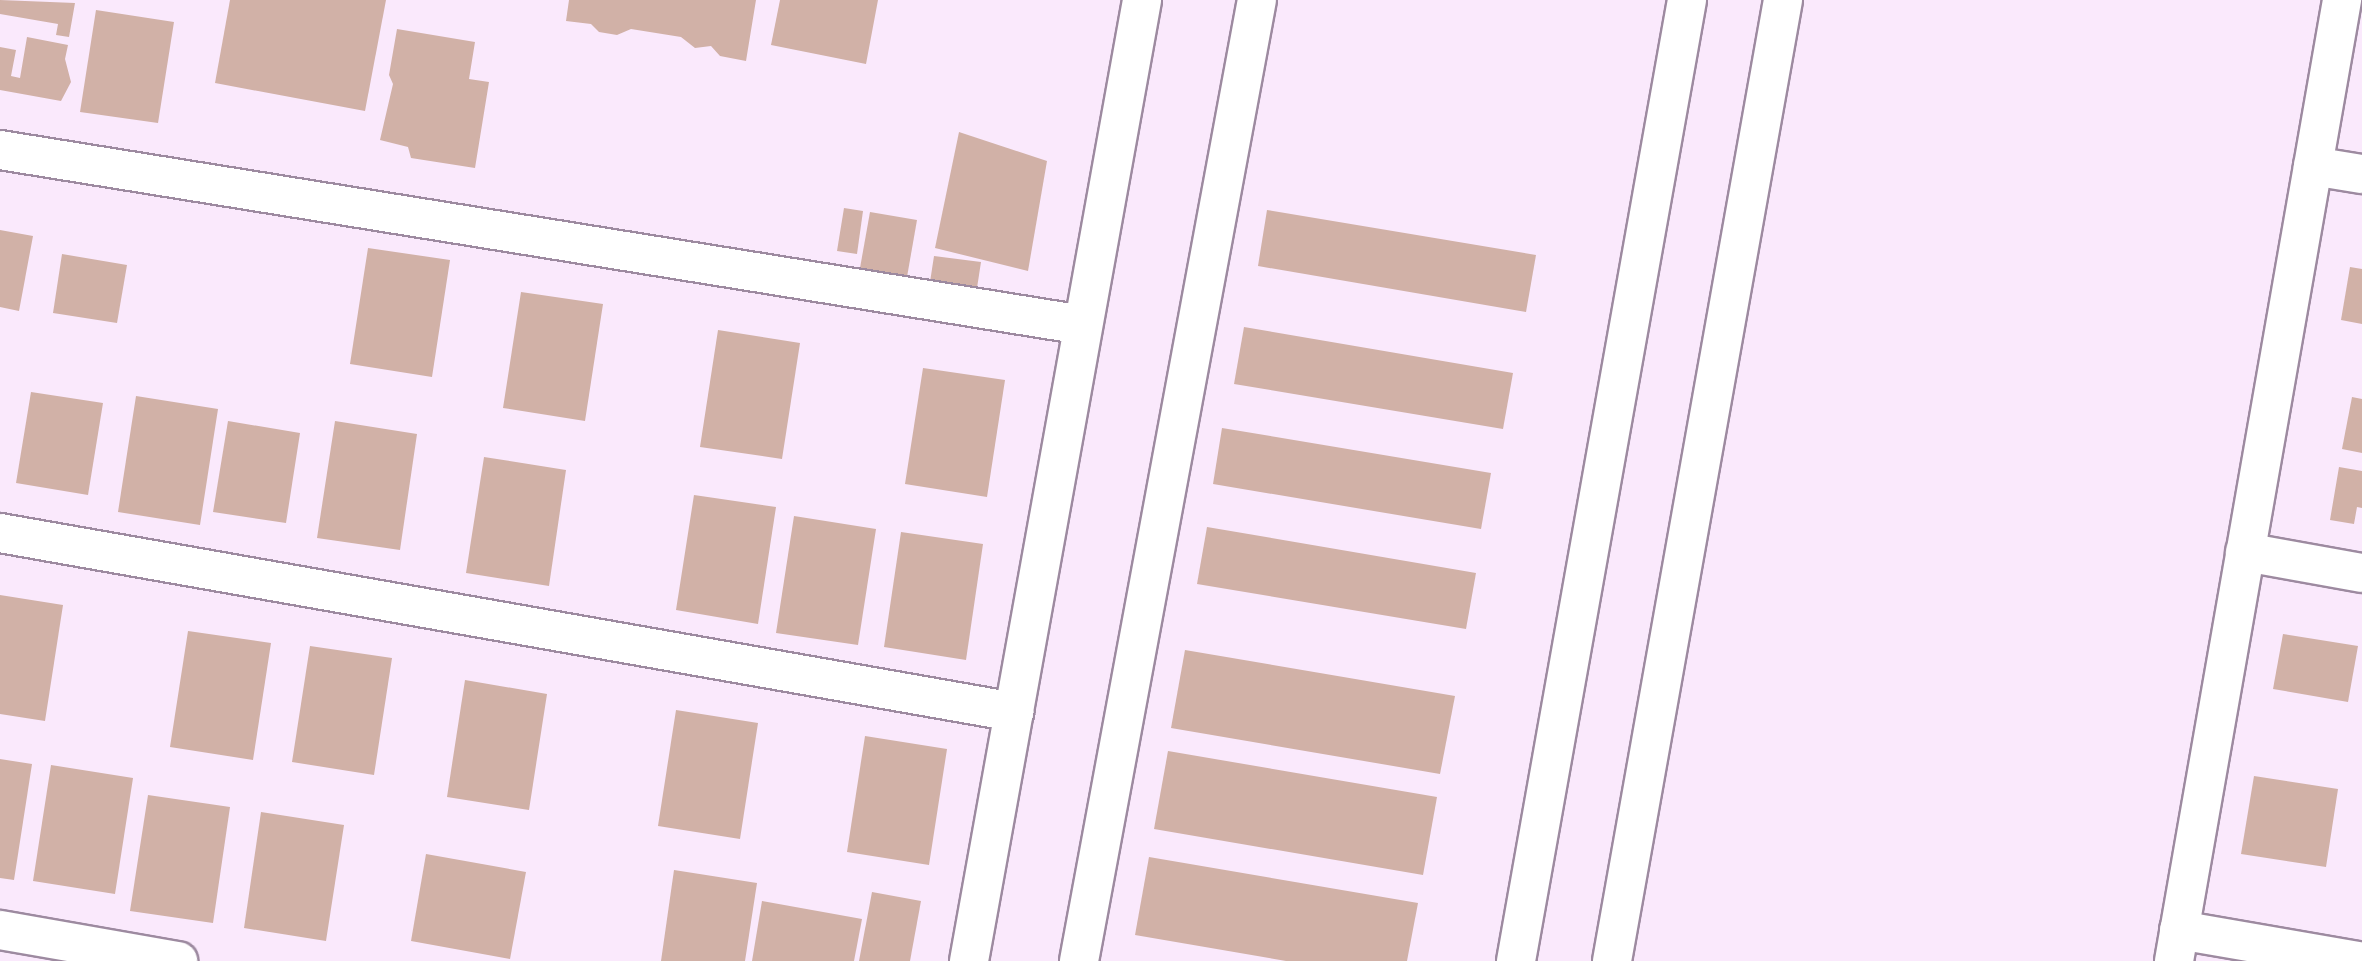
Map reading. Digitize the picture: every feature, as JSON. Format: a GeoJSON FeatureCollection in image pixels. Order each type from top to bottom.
{"type":"FeatureCollection","features":[{"type":"Feature","properties":{"kind":"street"},"geometry":{"type":"LineString","coordinates":[[969,961],[1142,0]]}},
{"type":"Feature","properties":{"kind":"street"},"geometry":{"type":"LineString","coordinates":[[1079,961],[1257,0]]}},
{"type":"Feature","properties":{"kind":"street"},"geometry":{"type":"LineString","coordinates":[[1517,961],[1687,0]]}},
{"type":"Feature","properties":{"kind":"street"},"geometry":{"type":"LineString","coordinates":[[1612,961],[1783,0]]}},
{"type":"Feature","properties":{"kind":"street"},"geometry":{"type":"LineString","coordinates":[[2342,0],[2176,945],[2359,961]]}},
{"type":"Feature","properties":{"kind":"street"},"geometry":{"type":"LineString","coordinates":[[0,150],[1083,326]]}},
{"type":"Feature","properties":{"kind":"street"},"geometry":{"type":"LineString","coordinates":[[2313,166],[2362,174]]}},
{"type":"Feature","properties":{"kind":"street"},"geometry":{"type":"LineString","coordinates":[[0,533],[1014,712]]}},
{"type":"Feature","properties":{"kind":"street"},"geometry":{"type":"LineString","coordinates":[[2245,552],[2362,573]]}},
{"type":"Feature","properties":{"kind":"street"},"geometry":{"type":"LineString","coordinates":[[0,930],[178,961]]}},
{"type":"Feature","properties":{"kind":"building"},"geometry":{"type":"Polygon","coordinates":[[[0,0],[75,3],[69,37],[56,35],[58,24],[0,14],[0,0]]]}},
{"type":"Feature","properties":{"kind":"building"},"geometry":{"type":"Polygon","coordinates":[[[230,0],[386,0],[365,111],[215,83],[230,0]]]}},
{"type":"Feature","properties":{"kind":"building"},"geometry":{"type":"Polygon","coordinates":[[[569,0],[756,0],[746,61],[720,56],[711,46],[695,48],[681,37],[631,29],[617,35],[599,32],[591,24],[566,21],[569,0]]]}},
{"type":"Feature","properties":{"kind":"building"},"geometry":{"type":"Polygon","coordinates":[[[780,0],[878,0],[866,64],[771,45],[780,0]]]}},
{"type":"Feature","properties":{"kind":"building"},"geometry":{"type":"Polygon","coordinates":[[[96,10],[174,22],[158,123],[80,112],[96,10]]]}},
{"type":"Feature","properties":{"kind":"building"},"geometry":{"type":"Polygon","coordinates":[[[397,29],[475,42],[469,79],[489,82],[475,168],[411,158],[408,147],[380,140],[393,84],[389,75],[397,29]]]}},
{"type":"Feature","properties":{"kind":"building"},"geometry":{"type":"Polygon","coordinates":[[[27,37],[68,45],[65,59],[71,82],[61,101],[0,90],[0,47],[16,50],[11,76],[20,78],[27,37]]]}},
{"type":"Feature","properties":{"kind":"building"},"geometry":{"type":"Polygon","coordinates":[[[959,132],[1047,161],[1028,271],[935,248],[959,132]]]}},
{"type":"Feature","properties":{"kind":"building"},"geometry":{"type":"Polygon","coordinates":[[[844,208],[863,211],[857,254],[837,251],[844,208]]]}},
{"type":"Feature","properties":{"kind":"building"},"geometry":{"type":"Polygon","coordinates":[[[1267,210],[1536,255],[1526,312],[1258,266],[1267,210]]]}},
{"type":"Feature","properties":{"kind":"building"},"geometry":{"type":"Polygon","coordinates":[[[870,212],[917,220],[907,277],[860,268],[870,212]]]}},
{"type":"Feature","properties":{"kind":"building"},"geometry":{"type":"Polygon","coordinates":[[[0,230],[33,236],[19,311],[0,307],[0,230]]]}},
{"type":"Feature","properties":{"kind":"building"},"geometry":{"type":"Polygon","coordinates":[[[368,248],[450,260],[432,377],[350,364],[368,248]]]}},
{"type":"Feature","properties":{"kind":"building"},"geometry":{"type":"Polygon","coordinates":[[[62,254],[127,265],[117,323],[53,313],[62,254]]]}},
{"type":"Feature","properties":{"kind":"building"},"geometry":{"type":"Polygon","coordinates":[[[934,256],[981,262],[977,288],[930,282],[934,256]]]}},
{"type":"Feature","properties":{"kind":"building"},"geometry":{"type":"Polygon","coordinates":[[[2350,267],[2362,269],[2362,324],[2341,320],[2350,267]]]}},
{"type":"Feature","properties":{"kind":"building"},"geometry":{"type":"Polygon","coordinates":[[[521,292],[603,304],[585,421],[503,408],[521,292]]]}},
{"type":"Feature","properties":{"kind":"building"},"geometry":{"type":"Polygon","coordinates":[[[1244,327],[1513,373],[1503,429],[1234,384],[1244,327]]]}},
{"type":"Feature","properties":{"kind":"building"},"geometry":{"type":"Polygon","coordinates":[[[718,330],[800,343],[782,459],[700,447],[718,330]]]}},
{"type":"Feature","properties":{"kind":"building"},"geometry":{"type":"Polygon","coordinates":[[[923,368],[1005,380],[987,497],[905,484],[923,368]]]}},
{"type":"Feature","properties":{"kind":"building"},"geometry":{"type":"Polygon","coordinates":[[[31,392],[103,403],[88,495],[16,483],[31,392]]]}},
{"type":"Feature","properties":{"kind":"building"},"geometry":{"type":"Polygon","coordinates":[[[136,396],[218,409],[200,525],[118,512],[136,396]]]}},
{"type":"Feature","properties":{"kind":"building"},"geometry":{"type":"Polygon","coordinates":[[[2352,397],[2362,399],[2362,453],[2342,449],[2352,397]]]}},
{"type":"Feature","properties":{"kind":"building"},"geometry":{"type":"Polygon","coordinates":[[[228,421],[300,433],[286,523],[213,512],[228,421]]]}},
{"type":"Feature","properties":{"kind":"building"},"geometry":{"type":"Polygon","coordinates":[[[335,421],[417,434],[400,550],[317,538],[335,421]]]}},
{"type":"Feature","properties":{"kind":"building"},"geometry":{"type":"Polygon","coordinates":[[[1222,428],[1491,473],[1481,529],[1213,484],[1222,428]]]}},
{"type":"Feature","properties":{"kind":"building"},"geometry":{"type":"Polygon","coordinates":[[[484,457],[566,470],[549,586],[466,573],[484,457]]]}},
{"type":"Feature","properties":{"kind":"building"},"geometry":{"type":"Polygon","coordinates":[[[2339,467],[2362,471],[2362,508],[2357,507],[2354,524],[2330,520],[2339,467]]]}},
{"type":"Feature","properties":{"kind":"building"},"geometry":{"type":"Polygon","coordinates":[[[694,495],[776,507],[758,624],[676,610],[694,495]]]}},
{"type":"Feature","properties":{"kind":"building"},"geometry":{"type":"Polygon","coordinates":[[[794,516],[876,529],[858,645],[776,633],[794,516]]]}},
{"type":"Feature","properties":{"kind":"building"},"geometry":{"type":"Polygon","coordinates":[[[1207,527],[1476,573],[1466,629],[1197,584],[1207,527]]]}},
{"type":"Feature","properties":{"kind":"building"},"geometry":{"type":"Polygon","coordinates":[[[901,532],[983,544],[966,660],[884,647],[901,532]]]}},
{"type":"Feature","properties":{"kind":"building"},"geometry":{"type":"Polygon","coordinates":[[[0,595],[63,605],[45,721],[0,714],[0,595]]]}},
{"type":"Feature","properties":{"kind":"building"},"geometry":{"type":"Polygon","coordinates":[[[188,631],[271,643],[253,760],[170,747],[188,631]]]}},
{"type":"Feature","properties":{"kind":"building"},"geometry":{"type":"Polygon","coordinates":[[[2283,634],[2358,646],[2348,702],[2273,689],[2283,634]]]}},
{"type":"Feature","properties":{"kind":"building"},"geometry":{"type":"Polygon","coordinates":[[[310,646],[392,658],[374,775],[292,762],[310,646]]]}},
{"type":"Feature","properties":{"kind":"building"},"geometry":{"type":"Polygon","coordinates":[[[1185,650],[1455,696],[1440,774],[1171,728],[1185,650]]]}},
{"type":"Feature","properties":{"kind":"building"},"geometry":{"type":"Polygon","coordinates":[[[465,680],[547,694],[529,810],[447,797],[465,680]]]}},
{"type":"Feature","properties":{"kind":"building"},"geometry":{"type":"Polygon","coordinates":[[[676,710],[758,723],[740,839],[658,826],[676,710]]]}},
{"type":"Feature","properties":{"kind":"building"},"geometry":{"type":"Polygon","coordinates":[[[865,736],[947,749],[929,865],[847,852],[865,736]]]}},
{"type":"Feature","properties":{"kind":"building"},"geometry":{"type":"Polygon","coordinates":[[[1168,751],[1437,797],[1423,875],[1154,829],[1168,751]]]}},
{"type":"Feature","properties":{"kind":"building"},"geometry":{"type":"Polygon","coordinates":[[[0,759],[32,764],[14,880],[0,878],[0,759]]]}},
{"type":"Feature","properties":{"kind":"building"},"geometry":{"type":"Polygon","coordinates":[[[51,765],[133,778],[115,894],[33,881],[51,765]]]}},
{"type":"Feature","properties":{"kind":"building"},"geometry":{"type":"Polygon","coordinates":[[[2254,776],[2338,789],[2326,867],[2241,854],[2254,776]]]}},
{"type":"Feature","properties":{"kind":"building"},"geometry":{"type":"Polygon","coordinates":[[[148,795],[230,807],[213,923],[130,911],[148,795]]]}},
{"type":"Feature","properties":{"kind":"building"},"geometry":{"type":"Polygon","coordinates":[[[261,812],[344,825],[326,941],[244,928],[261,812]]]}},
{"type":"Feature","properties":{"kind":"building"},"geometry":{"type":"Polygon","coordinates":[[[426,854],[526,872],[510,959],[411,941],[426,854]]]}},
{"type":"Feature","properties":{"kind":"building"},"geometry":{"type":"Polygon","coordinates":[[[1149,857],[1418,903],[1407,961],[1286,961],[1135,935],[1149,857]]]}},
{"type":"Feature","properties":{"kind":"building"},"geometry":{"type":"Polygon","coordinates":[[[674,870],[757,883],[745,961],[661,961],[674,870]]]}},
{"type":"Feature","properties":{"kind":"building"},"geometry":{"type":"Polygon","coordinates":[[[872,892],[921,901],[910,961],[859,961],[872,892]]]}},
{"type":"Feature","properties":{"kind":"building"},"geometry":{"type":"Polygon","coordinates":[[[762,901],[862,919],[854,961],[752,961],[762,901]]]}}]}
